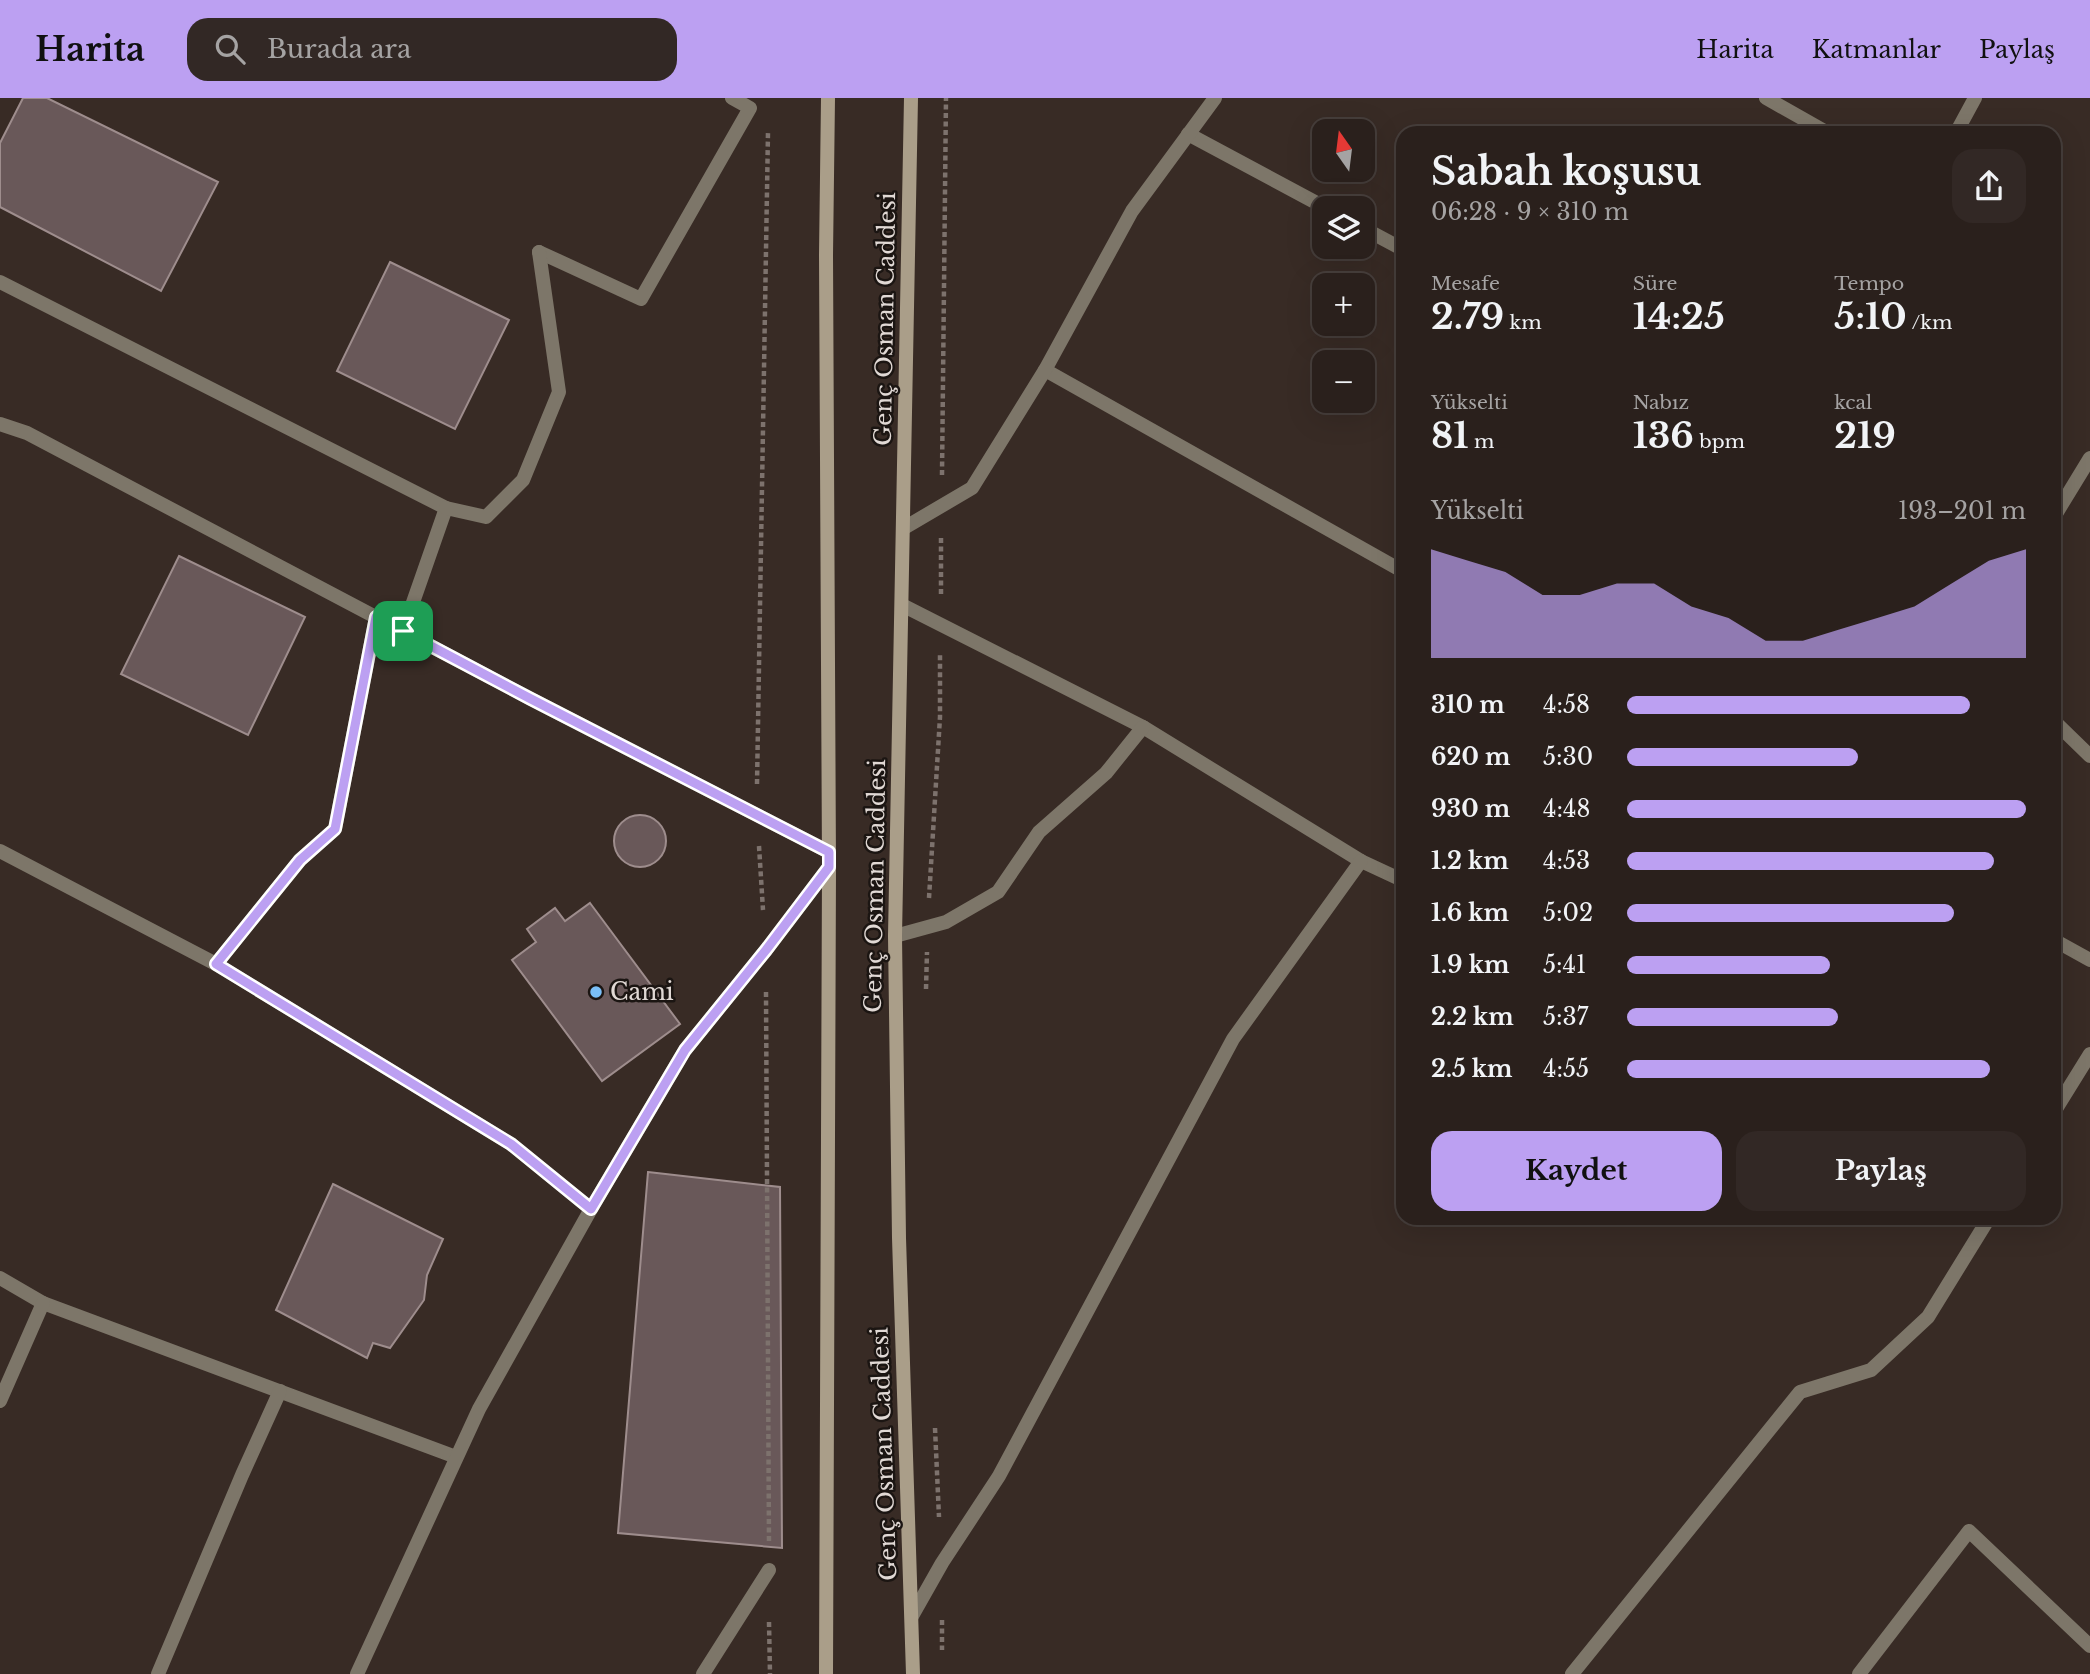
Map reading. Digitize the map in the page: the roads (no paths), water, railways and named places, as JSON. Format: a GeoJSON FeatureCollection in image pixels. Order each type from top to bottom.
{"type":"FeatureCollection","features":[{"type":"Feature","properties":{"kind":"main road","name":"Genç Osman Caddesi"},"geometry":{"type":"LineString","coordinates":[[826,1674],[828,98]]}},
{"type":"Feature","properties":{"kind":"main road","name":"Genç Osman Caddesi"},"geometry":{"type":"LineString","coordinates":[[911,98],[895,936],[899,1238],[913,1674]]}},
{"type":"Feature","properties":{"kind":"street"},"geometry":{"type":"LineString","coordinates":[[0,282],[446,508],[486,517],[523,480],[559,392],[539,252],[641,299],[750,108],[732,98]]}},
{"type":"Feature","properties":{"kind":"street"},"geometry":{"type":"LineString","coordinates":[[904,528],[972,488],[1045,370],[1132,211],[1214,98]]}},
{"type":"Feature","properties":{"kind":"street"},"geometry":{"type":"LineString","coordinates":[[1766,98],[1816,126]]}},
{"type":"Feature","properties":{"kind":"street"},"geometry":{"type":"LineString","coordinates":[[1959,126],[1975,98]]}},
{"type":"Feature","properties":{"kind":"street"},"geometry":{"type":"LineString","coordinates":[[1188,134],[1312,200]]}},
{"type":"Feature","properties":{"kind":"street"},"geometry":{"type":"LineString","coordinates":[[1375,234],[1396,246]]}},
{"type":"Feature","properties":{"kind":"street"},"geometry":{"type":"LineString","coordinates":[[1045,370],[1396,567]]}},
{"type":"Feature","properties":{"kind":"street"},"geometry":{"type":"LineString","coordinates":[[0,424],[27,433],[531,699],[757,814],[829,859],[766,950],[685,1050],[591,1209],[479,1409],[357,1674]]}},
{"type":"Feature","properties":{"kind":"street"},"geometry":{"type":"LineString","coordinates":[[2061,506],[2090,458]]}},
{"type":"Feature","properties":{"kind":"street"},"geometry":{"type":"LineString","coordinates":[[403,631],[446,508]]}},
{"type":"Feature","properties":{"kind":"street"},"geometry":{"type":"LineString","coordinates":[[902,605],[1143,727],[1361,861],[1396,877]]}},
{"type":"Feature","properties":{"kind":"street"},"geometry":{"type":"LineString","coordinates":[[216,964],[300,860],[335,829],[376,617]]}},
{"type":"Feature","properties":{"kind":"street"},"geometry":{"type":"LineString","coordinates":[[895,936],[946,922],[998,892],[1039,832],[1105,773],[1143,727]]}},
{"type":"Feature","properties":{"kind":"street"},"geometry":{"type":"LineString","coordinates":[[2061,728],[2090,756]]}},
{"type":"Feature","properties":{"kind":"street"},"geometry":{"type":"LineString","coordinates":[[0,851],[216,964],[511,1144],[591,1209]]}},
{"type":"Feature","properties":{"kind":"street"},"geometry":{"type":"LineString","coordinates":[[912,1616],[942,1563],[999,1476],[1233,1039],[1361,861]]}},
{"type":"Feature","properties":{"kind":"street"},"geometry":{"type":"LineString","coordinates":[[2061,944],[2090,960]]}},
{"type":"Feature","properties":{"kind":"street"},"geometry":{"type":"LineString","coordinates":[[2061,1101],[2090,1054]]}},
{"type":"Feature","properties":{"kind":"street"},"geometry":{"type":"LineString","coordinates":[[1572,1674],[1800,1392],[1871,1370],[1928,1317],[1985,1225]]}},
{"type":"Feature","properties":{"kind":"street"},"geometry":{"type":"LineString","coordinates":[[0,1278],[43,1303],[456,1457]]}},
{"type":"Feature","properties":{"kind":"street"},"geometry":{"type":"LineString","coordinates":[[0,1401],[43,1303]]}},
{"type":"Feature","properties":{"kind":"street"},"geometry":{"type":"LineString","coordinates":[[158,1674],[280,1391]]}},
{"type":"Feature","properties":{"kind":"street"},"geometry":{"type":"LineString","coordinates":[[1859,1674],[1969,1531],[2090,1646]]}},
{"type":"Feature","properties":{"kind":"street"},"geometry":{"type":"LineString","coordinates":[[702,1674],[769,1570]]}},
{"type":"Feature","properties":{"kind":"place","name":"Cami"},"geometry":{"type":"Point","coordinates":[596,992]}}]}
